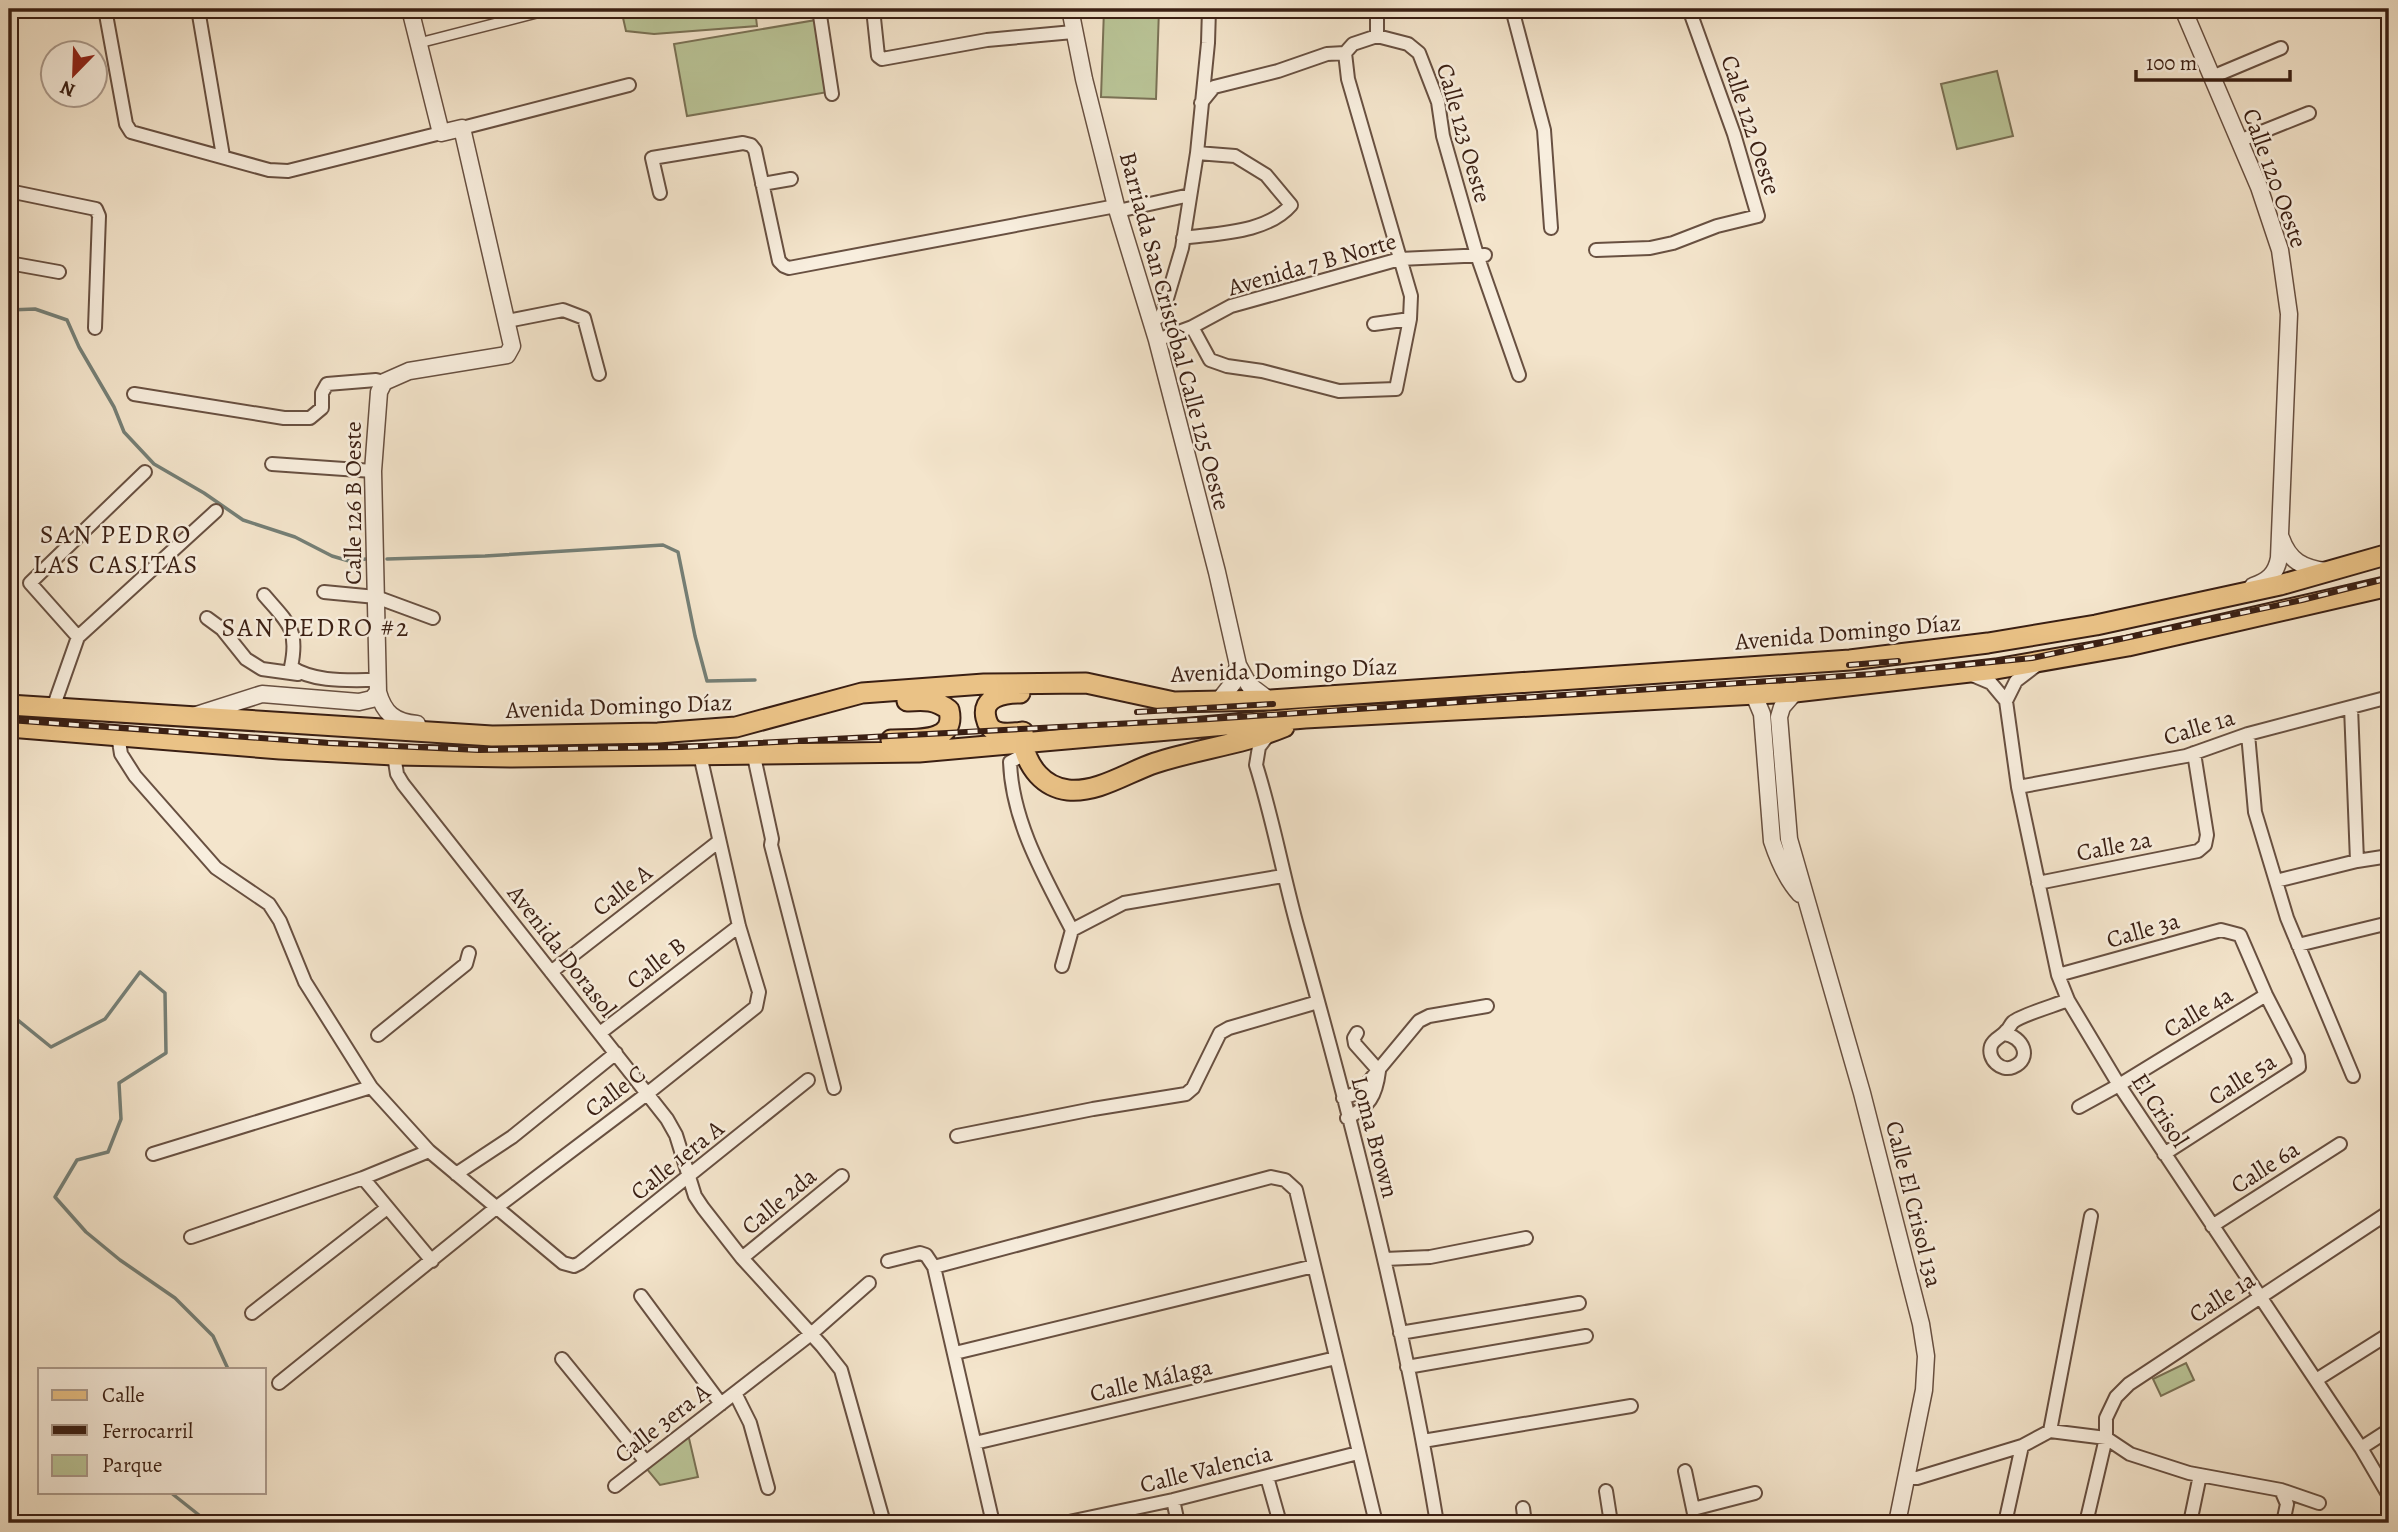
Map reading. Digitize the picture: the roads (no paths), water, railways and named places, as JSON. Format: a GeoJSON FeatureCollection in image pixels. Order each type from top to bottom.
{"type":"FeatureCollection","features":[{"type":"Feature","properties":{"kind":"main road","name":"Avenida Domingo Díaz"},"geometry":{"type":"LineString","coordinates":[[9,705],[492,736],[658,733],[736,727],[862,693],[984,684],[1086,683],[1174,702],[1269,700],[1850,660],[1987,643],[2096,625],[2280,585],[2389,554]]}},
{"type":"Feature","properties":{"kind":"main road","name":"Avenida Domingo Díaz"},"geometry":{"type":"LineString","coordinates":[[9,727],[280,749],[394,755],[700,755],[1024,749],[1155,730],[1305,718],[1754,695],[1958,673],[2044,662],[2128,646],[2389,586]]}},
{"type":"Feature","properties":{"kind":"main road"},"geometry":{"type":"LineString","coordinates":[[1126,691],[1006,693],[988,703],[984,713],[987,724],[995,731],[1007,734],[1075,729],[1155,730]]}},
{"type":"Feature","properties":{"kind":"main road"},"geometry":{"type":"LineString","coordinates":[[804,710],[930,700],[949,710],[951,719],[948,728],[941,735],[867,741],[832,751]]}},
{"type":"Feature","properties":{"kind":"main road"},"geometry":{"type":"LineString","coordinates":[[1024,749],[1034,771],[1044,780],[1060,788],[1077,790],[1155,763],[1269,733],[1305,718]]}},
{"type":"Feature","properties":{"kind":"street"},"geometry":{"type":"LineString","coordinates":[[105,9],[126,124],[131,132],[269,170],[288,171],[629,85]]}},
{"type":"Feature","properties":{"kind":"street"},"geometry":{"type":"LineString","coordinates":[[198,9],[223,156]]}},
{"type":"Feature","properties":{"kind":"street"},"geometry":{"type":"LineString","coordinates":[[411,9],[441,133]]}},
{"type":"Feature","properties":{"kind":"street"},"geometry":{"type":"LineString","coordinates":[[419,43],[552,9]]}},
{"type":"Feature","properties":{"kind":"street"},"geometry":{"type":"LineString","coordinates":[[818,9],[832,94]]}},
{"type":"Feature","properties":{"kind":"street"},"geometry":{"type":"LineString","coordinates":[[873,9],[878,56],[882,59],[987,40],[1073,32]]}},
{"type":"Feature","properties":{"kind":"street","name":"Barriada San Cristóbal Calle 125 Oeste"},"geometry":{"type":"LineString","coordinates":[[1070,9],[1073,32],[1117,209],[1157,340],[1217,572],[1238,665],[1249,685],[1269,700]]}},
{"type":"Feature","properties":{"kind":"street"},"geometry":{"type":"LineString","coordinates":[[1151,321],[1163,312],[1183,238],[1197,153],[1209,9]]}},
{"type":"Feature","properties":{"kind":"street"},"geometry":{"type":"LineString","coordinates":[[1201,103],[1214,87],[1279,71],[1327,54],[1345,53],[1353,44],[1377,36],[1377,9]]}},
{"type":"Feature","properties":{"kind":"street"},"geometry":{"type":"LineString","coordinates":[[1513,9],[1544,130],[1551,228]]}},
{"type":"Feature","properties":{"kind":"street","name":"Calle 122 Oeste"},"geometry":{"type":"LineString","coordinates":[[1596,250],[1650,248],[1758,216],[1734,134],[1689,9]]}},
{"type":"Feature","properties":{"kind":"street","name":"Calle 120 Oeste"},"geometry":{"type":"LineString","coordinates":[[2183,9],[2259,187],[2280,250],[2289,314],[2278,566],[2267,581],[2236,593]]}},
{"type":"Feature","properties":{"kind":"street","name":"Calle 123 Oeste"},"geometry":{"type":"LineString","coordinates":[[1377,36],[1408,44],[1419,53],[1438,102],[1443,136],[1481,255]]}},
{"type":"Feature","properties":{"kind":"street"},"geometry":{"type":"LineString","coordinates":[[2213,77],[2281,48]]}},
{"type":"Feature","properties":{"kind":"street"},"geometry":{"type":"LineString","coordinates":[[1192,327],[1210,360],[1227,366],[1262,371],[1339,391],[1396,389],[1410,319],[1411,296],[1348,79],[1345,53]]}},
{"type":"Feature","properties":{"kind":"street"},"geometry":{"type":"LineString","coordinates":[[2239,141],[2309,113]]}},
{"type":"Feature","properties":{"kind":"street"},"geometry":{"type":"LineString","coordinates":[[134,394],[284,418],[310,418],[322,408],[322,393],[327,384],[376,380],[384,382],[409,371],[507,355],[512,346],[462,128]]}},
{"type":"Feature","properties":{"kind":"street"},"geometry":{"type":"LineString","coordinates":[[660,193],[652,158],[743,143],[751,145],[755,150],[779,261],[789,268],[1190,195]]}},
{"type":"Feature","properties":{"kind":"street"},"geometry":{"type":"LineString","coordinates":[[1183,238],[1267,223],[1284,213],[1291,205],[1266,175],[1235,156],[1197,153]]}},
{"type":"Feature","properties":{"kind":"street"},"geometry":{"type":"LineString","coordinates":[[762,184],[791,179]]}},
{"type":"Feature","properties":{"kind":"street"},"geometry":{"type":"LineString","coordinates":[[9,191],[96,209],[99,216],[95,328]]}},
{"type":"Feature","properties":{"kind":"street"},"geometry":{"type":"LineString","coordinates":[[1481,255],[1519,375]]}},
{"type":"Feature","properties":{"kind":"street","name":"Avenida 7 B Norte"},"geometry":{"type":"LineString","coordinates":[[1157,340],[1192,327],[1231,306],[1400,259],[1481,255]]}},
{"type":"Feature","properties":{"kind":"street"},"geometry":{"type":"LineString","coordinates":[[9,263],[59,272]]}},
{"type":"Feature","properties":{"kind":"street"},"geometry":{"type":"LineString","coordinates":[[507,321],[563,310],[584,318],[599,374]]}},
{"type":"Feature","properties":{"kind":"street"},"geometry":{"type":"LineString","coordinates":[[1374,324],[1410,319]]}},
{"type":"Feature","properties":{"kind":"street","name":"Calle 126 B Oeste"},"geometry":{"type":"LineString","coordinates":[[378,686],[373,471],[376,411],[379,392],[384,382]]}},
{"type":"Feature","properties":{"kind":"street"},"geometry":{"type":"LineString","coordinates":[[272,464],[373,471]]}},
{"type":"Feature","properties":{"kind":"street"},"geometry":{"type":"LineString","coordinates":[[78,637],[30,583],[145,472]]}},
{"type":"Feature","properties":{"kind":"street"},"geometry":{"type":"LineString","coordinates":[[53,708],[78,637],[216,511]]}},
{"type":"Feature","properties":{"kind":"street"},"geometry":{"type":"LineString","coordinates":[[2281,538],[2285,550],[2298,563],[2312,569],[2332,571]]}},
{"type":"Feature","properties":{"kind":"street"},"geometry":{"type":"LineString","coordinates":[[324,592],[376,597],[433,618]]}},
{"type":"Feature","properties":{"kind":"street"},"geometry":{"type":"LineString","coordinates":[[264,595],[292,628],[294,651],[291,667],[302,674]]}},
{"type":"Feature","properties":{"kind":"street"},"geometry":{"type":"LineString","coordinates":[[207,618],[222,629],[246,659],[261,668],[378,686]]}},
{"type":"Feature","properties":{"kind":"street"},"geometry":{"type":"LineString","coordinates":[[1958,673],[1990,683],[2006,701],[2016,681],[2024,673],[2044,662]]}},
{"type":"Feature","properties":{"kind":"street"},"geometry":{"type":"LineString","coordinates":[[1218,702],[1233,684],[1238,665]]}},
{"type":"Feature","properties":{"kind":"street"},"geometry":{"type":"LineString","coordinates":[[188,718],[262,694],[359,702],[372,699],[378,686]]}},
{"type":"Feature","properties":{"kind":"street"},"geometry":{"type":"LineString","coordinates":[[378,686],[387,713],[401,722],[467,729],[492,736]]}},
{"type":"Feature","properties":{"kind":"street","name":"Calle El Crisol 13a"},"geometry":{"type":"LineString","coordinates":[[1774,768],[1782,706],[1795,692]]}},
{"type":"Feature","properties":{"kind":"street","name":"Calle El Crisol 13a"},"geometry":{"type":"LineString","coordinates":[[1754,695],[1762,714],[1786,825],[1862,1093],[1921,1324],[1926,1356],[1924,1390],[1897,1523]]}},
{"type":"Feature","properties":{"kind":"street","name":"Calle 1a"},"geometry":{"type":"LineString","coordinates":[[2018,788],[2194,754],[2248,734],[2389,697]]}},
{"type":"Feature","properties":{"kind":"street","name":"El Crisol"},"geometry":{"type":"LineString","coordinates":[[2006,701],[2018,788],[2058,975],[2068,1000],[2119,1085],[2361,1448],[2389,1496]]}},
{"type":"Feature","properties":{"kind":"street"},"geometry":{"type":"LineString","coordinates":[[2351,707],[2357,861]]}},
{"type":"Feature","properties":{"kind":"street"},"geometry":{"type":"LineString","coordinates":[[1256,765],[1259,747],[1269,733]]}},
{"type":"Feature","properties":{"kind":"street"},"geometry":{"type":"LineString","coordinates":[[2248,734],[2255,811],[2276,881],[2298,945],[2353,1076]]}},
{"type":"Feature","properties":{"kind":"street"},"geometry":{"type":"LineString","coordinates":[[118,735],[121,754],[135,776],[209,861],[269,904],[280,921],[305,982],[371,1087],[429,1152],[497,1207]]}},
{"type":"Feature","properties":{"kind":"street"},"geometry":{"type":"LineString","coordinates":[[1230,744],[1244,751],[1256,765]]}},
{"type":"Feature","properties":{"kind":"street"},"geometry":{"type":"LineString","coordinates":[[1024,749],[1010,762],[1011,782],[1033,853],[1072,930],[1062,965]]}},
{"type":"Feature","properties":{"kind":"street"},"geometry":{"type":"LineString","coordinates":[[750,753],[766,842],[771,845],[834,1088]]}},
{"type":"Feature","properties":{"kind":"street","name":"Calle 2a"},"geometry":{"type":"LineString","coordinates":[[2038,883],[2197,851],[2205,845],[2207,835],[2194,754]]}},
{"type":"Feature","properties":{"kind":"street","name":"Avenida Dorasol"},"geometry":{"type":"LineString","coordinates":[[394,755],[397,774],[403,784],[648,1093],[676,1135],[695,1196],[702,1208],[742,1258],[841,1370],[884,1523]]}},
{"type":"Feature","properties":{"kind":"street"},"geometry":{"type":"LineString","coordinates":[[700,755],[738,926]]}},
{"type":"Feature","properties":{"kind":"street","name":"Loma Brown"},"geometry":{"type":"LineString","coordinates":[[1256,765],[1385,1259],[1423,1441],[1437,1523]]}},
{"type":"Feature","properties":{"kind":"street","name":"Calle A"},"geometry":{"type":"LineString","coordinates":[[551,972],[719,842]]}},
{"type":"Feature","properties":{"kind":"street"},"geometry":{"type":"LineString","coordinates":[[2276,881],[2389,856]]}},
{"type":"Feature","properties":{"kind":"street"},"geometry":{"type":"LineString","coordinates":[[1072,930],[1124,903],[1283,876]]}},
{"type":"Feature","properties":{"kind":"street"},"geometry":{"type":"LineString","coordinates":[[2298,945],[2389,923]]}},
{"type":"Feature","properties":{"kind":"street","name":"Calle C"},"geometry":{"type":"LineString","coordinates":[[279,1382],[497,1207],[756,1007],[759,992],[738,926]]}},
{"type":"Feature","properties":{"kind":"street","name":"Calle B"},"geometry":{"type":"LineString","coordinates":[[600,1033],[738,926]]}},
{"type":"Feature","properties":{"kind":"street","name":"Calle 3a"},"geometry":{"type":"LineString","coordinates":[[2058,975],[2221,930],[2240,935],[2266,995]]}},
{"type":"Feature","properties":{"kind":"street"},"geometry":{"type":"LineString","coordinates":[[378,1035],[466,964],[469,953]]}},
{"type":"Feature","properties":{"kind":"street","name":"Calle 5a"},"geometry":{"type":"LineString","coordinates":[[2164,1154],[2299,1067],[2298,1057],[2266,995]]}},
{"type":"Feature","properties":{"kind":"street","name":"Calle 4a"},"geometry":{"type":"LineString","coordinates":[[2079,1107],[2266,995]]}},
{"type":"Feature","properties":{"kind":"street"},"geometry":{"type":"LineString","coordinates":[[2004,1034],[2013,1021],[2068,1000]]}},
{"type":"Feature","properties":{"kind":"street"},"geometry":{"type":"LineString","coordinates":[[957,1136],[1186,1094],[1193,1088],[1220,1033],[1318,1002]]}},
{"type":"Feature","properties":{"kind":"street"},"geometry":{"type":"LineString","coordinates":[[1342,1098],[1360,1092],[1419,1021],[1429,1016],[1487,1006]]}},
{"type":"Feature","properties":{"kind":"street"},"geometry":{"type":"LineString","coordinates":[[1357,1033],[1355,1044],[1379,1071]]}},
{"type":"Feature","properties":{"kind":"street"},"geometry":{"type":"LineString","coordinates":[[456,1174],[513,1137],[616,1053]]}},
{"type":"Feature","properties":{"kind":"street"},"geometry":{"type":"LineString","coordinates":[[1347,1118],[1368,1105],[1374,1097],[1379,1071]]}},
{"type":"Feature","properties":{"kind":"street","name":"Calle 1era A"},"geometry":{"type":"LineString","coordinates":[[497,1207],[558,1260],[569,1265],[580,1264],[808,1080]]}},
{"type":"Feature","properties":{"kind":"street"},"geometry":{"type":"LineString","coordinates":[[153,1154],[371,1087]]}},
{"type":"Feature","properties":{"kind":"street","name":"Calle 6a"},"geometry":{"type":"LineString","coordinates":[[2212,1226],[2340,1144]]}},
{"type":"Feature","properties":{"kind":"street"},"geometry":{"type":"LineString","coordinates":[[191,1237],[363,1178],[429,1152]]}},
{"type":"Feature","properties":{"kind":"street","name":"Calle 2da"},"geometry":{"type":"LineString","coordinates":[[742,1258],[842,1176]]}},
{"type":"Feature","properties":{"kind":"street"},"geometry":{"type":"LineString","coordinates":[[934,1267],[1271,1177],[1285,1180],[1296,1190],[1376,1523]]}},
{"type":"Feature","properties":{"kind":"street"},"geometry":{"type":"LineString","coordinates":[[363,1178],[432,1261]]}},
{"type":"Feature","properties":{"kind":"street"},"geometry":{"type":"LineString","coordinates":[[252,1313],[387,1208]]}},
{"type":"Feature","properties":{"kind":"street","name":"Calle 1a"},"geometry":{"type":"LineString","coordinates":[[2086,1523],[2106,1438],[2106,1418],[2116,1397],[2129,1384],[2389,1212]]}},
{"type":"Feature","properties":{"kind":"street"},"geometry":{"type":"LineString","coordinates":[[2050,1430],[2091,1216]]}},
{"type":"Feature","properties":{"kind":"street"},"geometry":{"type":"LineString","coordinates":[[1385,1259],[1430,1257],[1526,1238]]}},
{"type":"Feature","properties":{"kind":"street"},"geometry":{"type":"LineString","coordinates":[[888,1261],[920,1253],[926,1255],[934,1267],[993,1523]]}},
{"type":"Feature","properties":{"kind":"street"},"geometry":{"type":"LineString","coordinates":[[955,1353],[1314,1266]]}},
{"type":"Feature","properties":{"kind":"street","name":"Calle 3era A"},"geometry":{"type":"LineString","coordinates":[[615,1486],[811,1334],[869,1283]]}},
{"type":"Feature","properties":{"kind":"street"},"geometry":{"type":"LineString","coordinates":[[641,1296],[721,1404]]}},
{"type":"Feature","properties":{"kind":"street"},"geometry":{"type":"LineString","coordinates":[[1400,1333],[1579,1303]]}},
{"type":"Feature","properties":{"kind":"street"},"geometry":{"type":"LineString","coordinates":[[2316,1380],[2389,1334]]}},
{"type":"Feature","properties":{"kind":"street"},"geometry":{"type":"LineString","coordinates":[[1407,1367],[1587,1336]]}},
{"type":"Feature","properties":{"kind":"street","name":"Calle Málaga"},"geometry":{"type":"LineString","coordinates":[[975,1443],[1336,1358]]}},
{"type":"Feature","properties":{"kind":"street"},"geometry":{"type":"LineString","coordinates":[[562,1359],[646,1462]]}},
{"type":"Feature","properties":{"kind":"street","name":"Calle 3era A"},"geometry":{"type":"LineString","coordinates":[[735,1393],[750,1423],[768,1488]]}},
{"type":"Feature","properties":{"kind":"street"},"geometry":{"type":"LineString","coordinates":[[1423,1441],[1631,1406]]}},
{"type":"Feature","properties":{"kind":"street"},"geometry":{"type":"LineString","coordinates":[[1906,1478],[1917,1478],[2022,1446],[2050,1430],[2106,1438],[2130,1454],[2200,1475],[2281,1490],[2319,1503]]}},
{"type":"Feature","properties":{"kind":"street"},"geometry":{"type":"LineString","coordinates":[[2361,1448],[2389,1430]]}},
{"type":"Feature","properties":{"kind":"street"},"geometry":{"type":"LineString","coordinates":[[2006,1523],[2022,1446]]}},
{"type":"Feature","properties":{"kind":"street","name":"Calle Valencia"},"geometry":{"type":"LineString","coordinates":[[1064,1523],[1173,1500],[1358,1453]]}},
{"type":"Feature","properties":{"kind":"street"},"geometry":{"type":"LineString","coordinates":[[1685,1471],[1696,1523]]}},
{"type":"Feature","properties":{"kind":"street"},"geometry":{"type":"LineString","coordinates":[[2190,1523],[2200,1475]]}},
{"type":"Feature","properties":{"kind":"street"},"geometry":{"type":"LineString","coordinates":[[1267,1477],[1280,1523]]}},
{"type":"Feature","properties":{"kind":"street"},"geometry":{"type":"LineString","coordinates":[[2281,1490],[2287,1504],[2283,1523]]}},
{"type":"Feature","properties":{"kind":"street"},"geometry":{"type":"LineString","coordinates":[[1606,1491],[1611,1523]]}},
{"type":"Feature","properties":{"kind":"street"},"geometry":{"type":"LineString","coordinates":[[1693,1509],[1755,1493]]}},
{"type":"Feature","properties":{"kind":"street"},"geometry":{"type":"LineString","coordinates":[[1173,1500],[1178,1523]]}},
{"type":"Feature","properties":{"kind":"street"},"geometry":{"type":"LineString","coordinates":[[1523,1508],[1525,1523]]}},
{"type":"Feature","properties":{"kind":"waterway"},"geometry":{"type":"LineString","coordinates":[[9,310],[35,309],[67,320],[79,347],[114,407],[124,432],[154,464],[243,520],[295,537],[332,556],[349,561],[366,559]]}},
{"type":"Feature","properties":{"kind":"waterway"},"geometry":{"type":"LineString","coordinates":[[387,559],[663,545],[678,552],[707,681],[755,680]]}},
{"type":"Feature","properties":{"kind":"waterway"},"geometry":{"type":"LineString","coordinates":[[9,1013],[51,1047],[105,1019],[140,972],[165,993],[166,1053],[119,1083],[121,1119],[108,1152],[77,1160],[55,1197],[86,1232],[120,1260],[175,1298],[213,1336],[228,1368]]}},
{"type":"Feature","properties":{"kind":"waterway"},"geometry":{"type":"LineString","coordinates":[[173,1494],[209,1523]]}},
{"type":"Feature","properties":{"kind":"railway"},"geometry":{"type":"LineString","coordinates":[[9,720],[329,743],[479,750],[682,747],[1210,719],[1872,674],[2032,658],[2302,600],[2389,578]]}},
{"type":"Feature","properties":{"kind":"railway"},"geometry":{"type":"LineString","coordinates":[[1849,665],[1898,661]]}},
{"type":"Feature","properties":{"kind":"railway"},"geometry":{"type":"LineString","coordinates":[[1137,712],[1273,704]]}},
{"type":"Feature","properties":{"kind":"district","name":"SAN PEDRO LAS CASITAS"},"geometry":{"type":"Point","coordinates":[116,549]}},
{"type":"Feature","properties":{"kind":"district","name":"SAN PEDRO #2"},"geometry":{"type":"Point","coordinates":[316,627]}}]}
